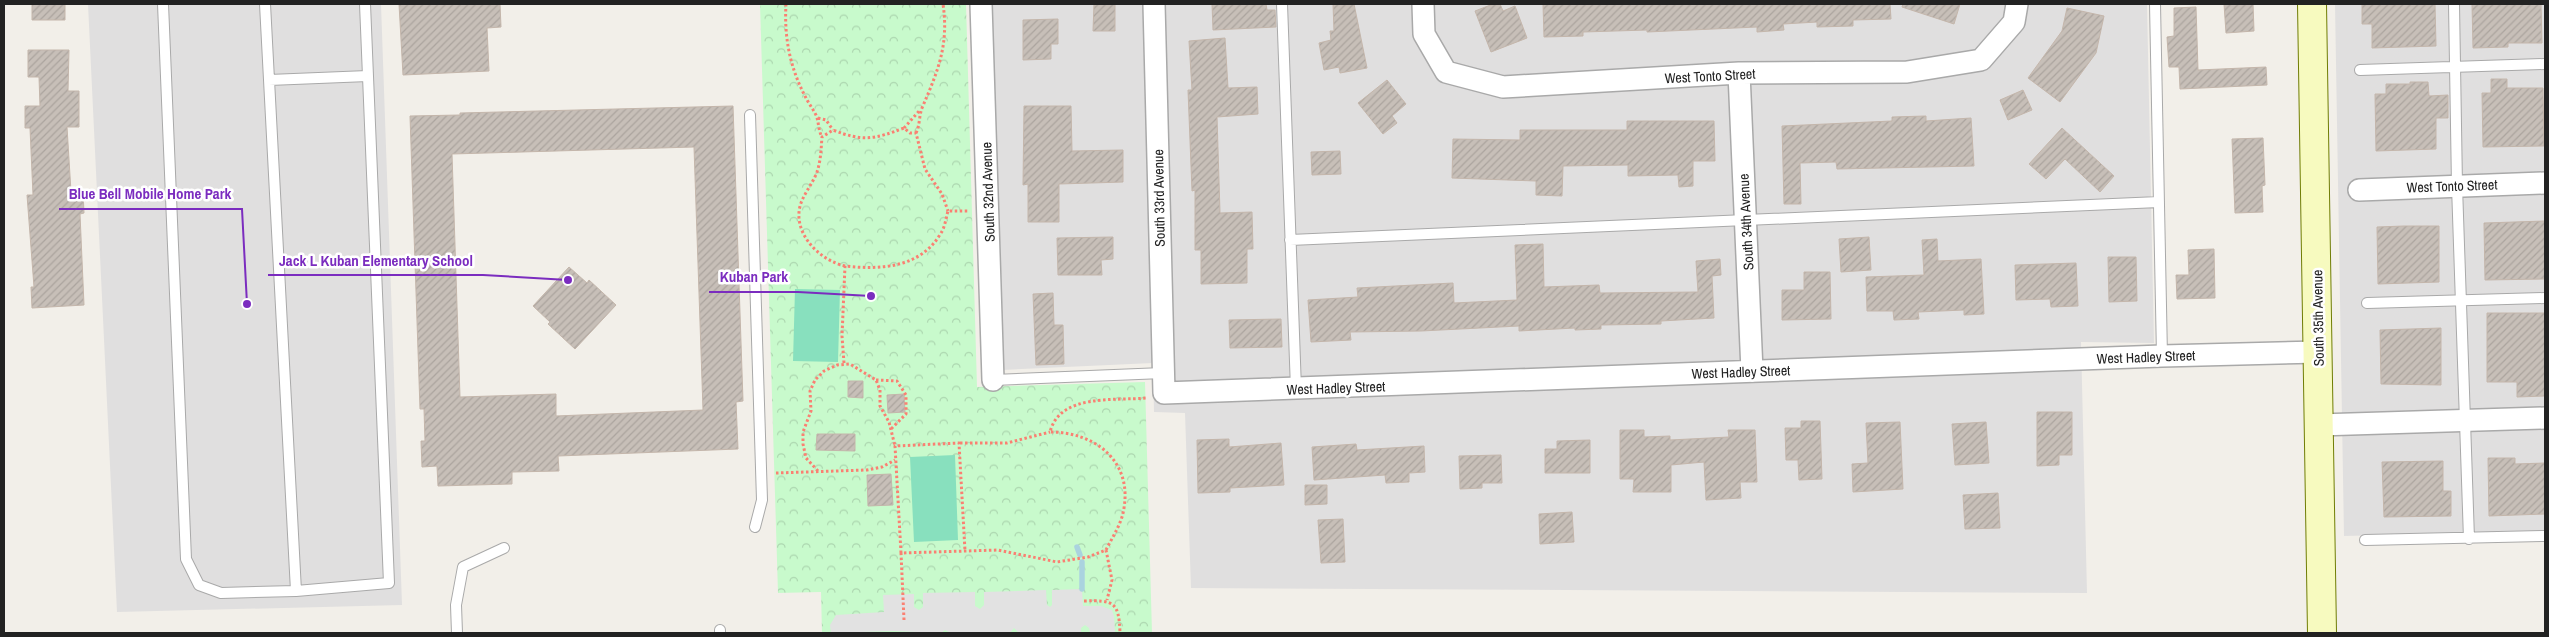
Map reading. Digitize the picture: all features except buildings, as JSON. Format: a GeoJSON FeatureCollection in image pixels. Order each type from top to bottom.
{"type":"FeatureCollection","features":[{"type":"Feature","properties":{"kind":"main road","name":"South 35th Avenue"},"geometry":{"type":"LineString","coordinates":[[2312,4],[2322,633]]}},
{"type":"Feature","properties":{"kind":"street","name":"South 32nd Avenue"},"geometry":{"type":"LineString","coordinates":[[981,4],[993,380]]}},
{"type":"Feature","properties":{"kind":"street","name":"South 33rd Avenue"},"geometry":{"type":"LineString","coordinates":[[1154,4],[1157,388]]}},
{"type":"Feature","properties":{"kind":"street","name":"West Tonto Street"},"geometry":{"type":"LineString","coordinates":[[1423,4],[1424,34],[1446,72],[1503,87],[1739,73],[1907,72],[1980,60],[2014,22],[2017,4]]}},
{"type":"Feature","properties":{"kind":"street","name":"South 34th Avenue"},"geometry":{"type":"LineString","coordinates":[[1739,73],[1752,371]]}},
{"type":"Feature","properties":{"kind":"street","name":"West Tonto Street"},"geometry":{"type":"LineString","coordinates":[[2359,190],[2545,183]]}},
{"type":"Feature","properties":{"kind":"street","name":"West Hadley Street"},"geometry":{"type":"LineString","coordinates":[[1157,388],[1296,389],[2162,356],[2319,352]]}},
{"type":"Feature","properties":{"kind":"street"},"geometry":{"type":"LineString","coordinates":[[2319,425],[2545,418]]}},
{"type":"Feature","properties":{"kind":"lane"},"geometry":{"type":"LineString","coordinates":[[163,4],[186,559],[199,585],[221,592],[296,591],[389,584],[365,4]]}},
{"type":"Feature","properties":{"kind":"lane"},"geometry":{"type":"LineString","coordinates":[[265,4],[296,591]]}},
{"type":"Feature","properties":{"kind":"lane"},"geometry":{"type":"LineString","coordinates":[[1282,4],[1296,389]]}},
{"type":"Feature","properties":{"kind":"lane"},"geometry":{"type":"LineString","coordinates":[[2155,4],[2162,356]]}},
{"type":"Feature","properties":{"kind":"lane"},"geometry":{"type":"LineString","coordinates":[[2454,4],[2457,186],[2468,539]]}},
{"type":"Feature","properties":{"kind":"lane"},"geometry":{"type":"LineString","coordinates":[[2360,70],[2545,64]]}},
{"type":"Feature","properties":{"kind":"lane"},"geometry":{"type":"LineString","coordinates":[[269,80],[368,76]]}},
{"type":"Feature","properties":{"kind":"lane"},"geometry":{"type":"LineString","coordinates":[[750,115],[762,500],[755,527]]}},
{"type":"Feature","properties":{"kind":"lane"},"geometry":{"type":"LineString","coordinates":[[1290,240],[2159,202]]}},
{"type":"Feature","properties":{"kind":"lane"},"geometry":{"type":"LineString","coordinates":[[2367,303],[2545,298]]}},
{"type":"Feature","properties":{"kind":"lane"},"geometry":{"type":"LineString","coordinates":[[993,380],[1157,388]]}},
{"type":"Feature","properties":{"kind":"lane"},"geometry":{"type":"LineString","coordinates":[[2365,540],[2545,536]]}},
{"type":"Feature","properties":{"kind":"lane"},"geometry":{"type":"LineString","coordinates":[[457,633],[456,605],[463,567],[504,548]]}},
{"type":"Feature","properties":{"kind":"path"},"geometry":{"type":"LineString","coordinates":[[786,4],[787,49],[790,62],[807,100],[818,118],[818,127],[822,137],[817,172],[800,204],[798,216],[800,226],[807,241],[816,250],[845,266],[882,268],[920,256],[932,246],[942,233],[948,211],[942,194],[925,169],[916,133],[920,122],[921,110],[939,68],[944,47],[946,31],[943,4]]}},
{"type":"Feature","properties":{"kind":"path"},"geometry":{"type":"LineString","coordinates":[[818,118],[826,120],[833,130],[847,136],[868,139],[886,136],[904,128],[921,110]]}},
{"type":"Feature","properties":{"kind":"path"},"geometry":{"type":"LineString","coordinates":[[904,128],[910,133],[916,133]]}},
{"type":"Feature","properties":{"kind":"path"},"geometry":{"type":"LineString","coordinates":[[822,137],[833,130]]}},
{"type":"Feature","properties":{"kind":"path"},"geometry":{"type":"LineString","coordinates":[[948,211],[988,211]]}},
{"type":"Feature","properties":{"kind":"path"},"geometry":{"type":"LineString","coordinates":[[844,363],[842,336],[845,266]]}},
{"type":"Feature","properties":{"kind":"path"},"geometry":{"type":"LineString","coordinates":[[818,471],[806,458],[803,444],[803,432],[811,411],[810,390],[815,380],[824,371],[844,363],[858,367],[876,380],[880,390],[880,406],[891,429],[895,446],[904,620]]}},
{"type":"Feature","properties":{"kind":"path"},"geometry":{"type":"LineString","coordinates":[[876,380],[897,381],[906,395],[906,414],[891,429]]}},
{"type":"Feature","properties":{"kind":"path"},"geometry":{"type":"LineString","coordinates":[[1050,432],[1052,423],[1062,412],[1081,403],[1157,388]]}},
{"type":"Feature","properties":{"kind":"path"},"geometry":{"type":"LineString","coordinates":[[895,446],[1007,443],[1050,432],[1079,435],[1092,439],[1108,453],[1120,470],[1124,480],[1124,509],[1120,525],[1106,550],[1088,557],[1057,562],[1012,551],[901,553]]}},
{"type":"Feature","properties":{"kind":"path"},"geometry":{"type":"LineString","coordinates":[[959,443],[965,551]]}},
{"type":"Feature","properties":{"kind":"path"},"geometry":{"type":"LineString","coordinates":[[761,474],[867,470],[882,468],[896,460]]}},
{"type":"Feature","properties":{"kind":"path"},"geometry":{"type":"LineString","coordinates":[[1106,550],[1112,580],[1108,600]]}},
{"type":"Feature","properties":{"kind":"path"},"geometry":{"type":"LineString","coordinates":[[1084,600],[1108,600],[1115,605],[1119,614],[1120,633]]}},
{"type":"Feature","properties":{"kind":"shaded area"},"geometry":{"type":"Polygon","coordinates":[[[88,4],[381,4],[402,605],[117,612],[88,4]]]}},
{"type":"Feature","properties":{"kind":"shaded area"},"geometry":{"type":"Polygon","coordinates":[[[988,4],[2147,4],[2154,343],[2081,342],[2087,593],[1191,588],[1185,413],[1154,412],[1153,363],[1002,370],[988,4]]]}},
{"type":"Feature","properties":{"kind":"shaded area"},"geometry":{"type":"Polygon","coordinates":[[[2335,4],[2545,4],[2545,531],[2344,536],[2335,4]]]}},
{"type":"Feature","properties":{"kind":"shaded area"},"geometry":{"type":"Polygon","coordinates":[[[1082,589],[1083,606],[1101,606],[1112,610],[1115,633],[1090,633],[1089,628],[1085,625],[1081,628],[1081,633],[1019,633],[1014,628],[1010,633],[951,633],[945,630],[941,633],[893,631],[831,633],[830,625],[836,615],[884,612],[883,595],[914,594],[914,607],[919,610],[923,607],[923,593],[975,592],[975,606],[980,609],[984,605],[984,592],[1046,590],[1047,605],[1050,607],[1052,605],[1052,590],[1082,589]]]}},
{"type":"Feature","properties":{"kind":"green space"},"geometry":{"type":"Polygon","coordinates":[[[760,4],[966,4],[977,387],[1145,382],[1152,633],[822,633],[821,592],[778,593],[760,4]]]}},
{"type":"Feature","properties":{"kind":"green space"},"geometry":{"type":"Polygon","coordinates":[[[795,289],[840,290],[838,362],[793,361],[795,289]]]}},
{"type":"Feature","properties":{"kind":"green space"},"geometry":{"type":"Polygon","coordinates":[[[955,455],[958,540],[914,542],[910,457],[955,455]]]}},
{"type":"Feature","properties":{"kind":"waterway"},"geometry":{"type":"LineString","coordinates":[[1077,547],[1080,555]]}},
{"type":"Feature","properties":{"kind":"waterway"},"geometry":{"type":"LineString","coordinates":[[1082,562],[1082,589]]}},
{"type":"Feature","properties":{"kind":"place","name":"Jack L Kuban Elementary School"},"geometry":{"type":"Point","coordinates":[568,280]}},
{"type":"Feature","properties":{"kind":"place","name":"Kuban Park"},"geometry":{"type":"Point","coordinates":[871,296]}},
{"type":"Feature","properties":{"kind":"place","name":"Blue Bell Mobile Home Park"},"geometry":{"type":"Point","coordinates":[247,304]}}]}
